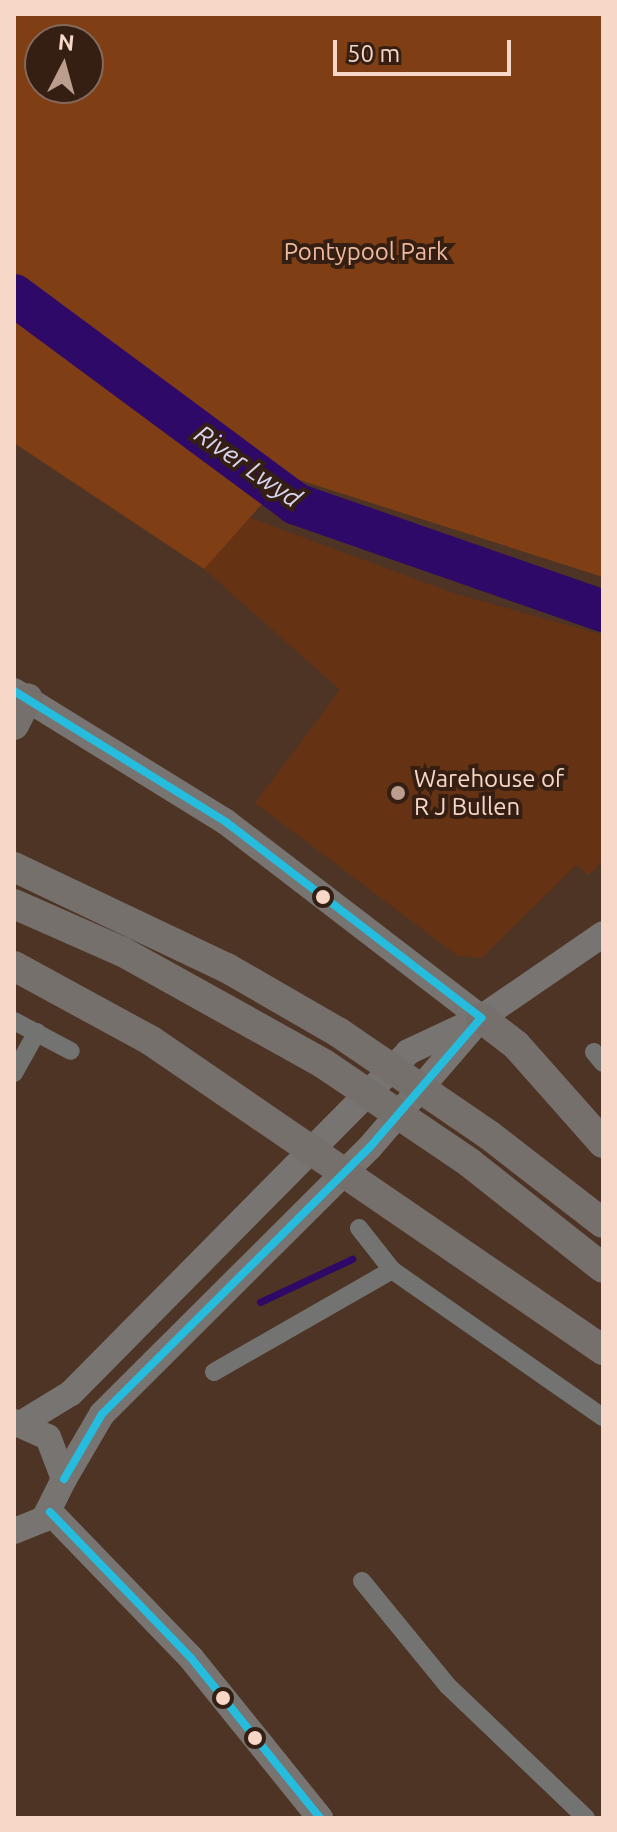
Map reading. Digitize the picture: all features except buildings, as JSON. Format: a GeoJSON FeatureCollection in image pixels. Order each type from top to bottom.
{"type":"FeatureCollection","features":[{"type":"Feature","properties":{"kind":"main road"},"geometry":{"type":"LineString","coordinates":[[14,725],[21,695]]}},
{"type":"Feature","properties":{"kind":"main road"},"geometry":{"type":"LineString","coordinates":[[14,867],[187,948],[338,1032],[489,1135],[603,1223]]}},
{"type":"Feature","properties":{"kind":"main road"},"geometry":{"type":"LineString","coordinates":[[14,904],[179,981],[324,1064],[470,1163],[603,1268]]}},
{"type":"Feature","properties":{"kind":"main road"},"geometry":{"type":"LineString","coordinates":[[14,966],[150,1040],[312,1155],[603,1350]]}},
{"type":"Feature","properties":{"kind":"main road"},"geometry":{"type":"LineString","coordinates":[[481,1018],[516,1045],[603,1143]]}},
{"type":"Feature","properties":{"kind":"street"},"geometry":{"type":"LineString","coordinates":[[21,695],[226,822],[481,1018]]}},
{"type":"Feature","properties":{"kind":"street"},"geometry":{"type":"LineString","coordinates":[[64,1479],[58,1450],[18,1422],[71,1393],[312,1155],[408,1052],[481,1018],[603,934]]}},
{"type":"Feature","properties":{"kind":"street"},"geometry":{"type":"LineString","coordinates":[[14,1531],[50,1512],[64,1479],[102,1414],[343,1175],[481,1018]]}},
{"type":"Feature","properties":{"kind":"street"},"geometry":{"type":"LineString","coordinates":[[14,1021],[71,1051]]}},
{"type":"Feature","properties":{"kind":"street"},"geometry":{"type":"LineString","coordinates":[[14,1073],[37,1032]]}},
{"type":"Feature","properties":{"kind":"street"},"geometry":{"type":"LineString","coordinates":[[359,1228],[392,1270],[603,1417]]}},
{"type":"Feature","properties":{"kind":"street"},"geometry":{"type":"LineString","coordinates":[[214,1372],[239,1348],[392,1270]]}},
{"type":"Feature","properties":{"kind":"street"},"geometry":{"type":"LineString","coordinates":[[50,1512],[191,1658],[320,1818]]}},
{"type":"Feature","properties":{"kind":"street"},"geometry":{"type":"LineString","coordinates":[[362,1581],[448,1686],[586,1818]]}},
{"type":"Feature","properties":{"kind":"shaded area"},"geometry":{"type":"Polygon","coordinates":[[[245,516],[453,593],[603,635],[603,860],[589,875],[576,865],[482,958],[458,956],[255,803],[340,690],[204,569],[245,516]]]}},
{"type":"Feature","properties":{"kind":"green space","name":"Pontypool Park"},"geometry":{"type":"Polygon","coordinates":[[[14,14],[603,14],[603,577],[287,476],[204,569],[14,443],[14,14]]]}},
{"type":"Feature","properties":{"kind":"waterway","name":"River Lwyd"},"geometry":{"type":"LineString","coordinates":[[14,295],[296,504],[603,611]]}},
{"type":"Feature","properties":{"kind":"waterway"},"geometry":{"type":"LineString","coordinates":[[260,1302],[352,1259]]}},
{"type":"Feature","properties":{"kind":"transit line"},"geometry":{"type":"LineString","coordinates":[[14,691],[226,822],[481,1018]]}},
{"type":"Feature","properties":{"kind":"transit line"},"geometry":{"type":"LineString","coordinates":[[64,1479],[102,1414],[370,1147],[481,1018]]}},
{"type":"Feature","properties":{"kind":"transit line"},"geometry":{"type":"LineString","coordinates":[[50,1512],[191,1658],[320,1818]]}},
{"type":"Feature","properties":{"kind":"place","name":"Warehouse of R J Bullen"},"geometry":{"type":"Point","coordinates":[398,793]}}]}
